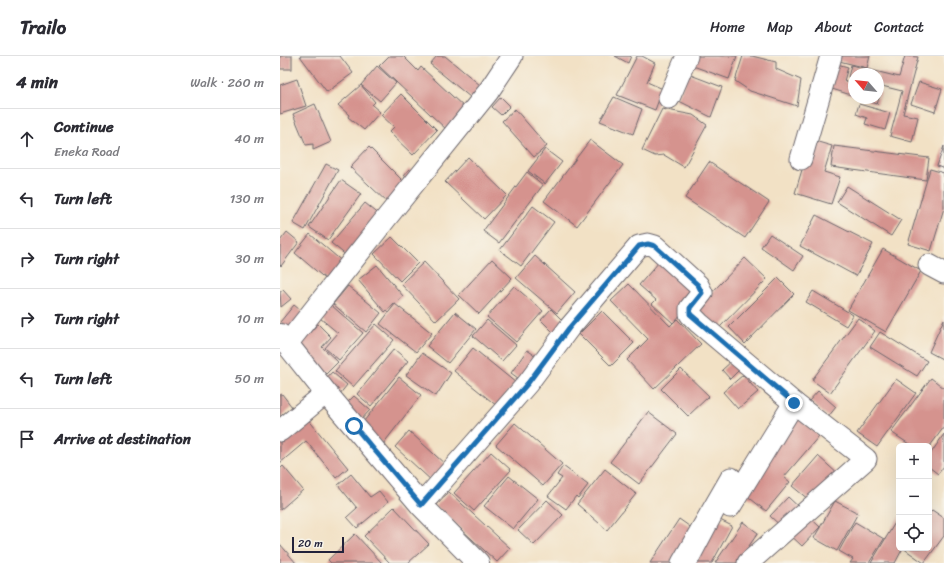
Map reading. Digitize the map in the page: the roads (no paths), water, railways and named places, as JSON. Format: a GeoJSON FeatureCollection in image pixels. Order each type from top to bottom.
{"type":"FeatureCollection","features":[{"type":"Feature","properties":{"kind":"main road"},"geometry":{"type":"LineString","coordinates":[[284,339],[326,393],[421,505],[478,563]]}},
{"type":"Feature","properties":{"kind":"street"},"geometry":{"type":"LineString","coordinates":[[284,339],[388,216],[488,92],[512,56]]}},
{"type":"Feature","properties":{"kind":"street"},"geometry":{"type":"LineString","coordinates":[[669,98],[687,56]]}},
{"type":"Feature","properties":{"kind":"street"},"geometry":{"type":"LineString","coordinates":[[801,158],[831,56]]}},
{"type":"Feature","properties":{"kind":"street"},"geometry":{"type":"LineString","coordinates":[[421,505],[528,383],[569,328],[639,246],[648,244],[655,246],[698,285],[702,293],[690,308],[690,314],[794,403],[866,459],[748,563]]}},
{"type":"Feature","properties":{"kind":"street"},"geometry":{"type":"LineString","coordinates":[[280,431],[326,393]]}},
{"type":"Feature","properties":{"kind":"street"},"geometry":{"type":"LineString","coordinates":[[695,563],[794,403]]}},
{"type":"Feature","properties":{"kind":"street"},"geometry":{"type":"LineString","coordinates":[[682,563],[731,478],[686,563]]}}]}
